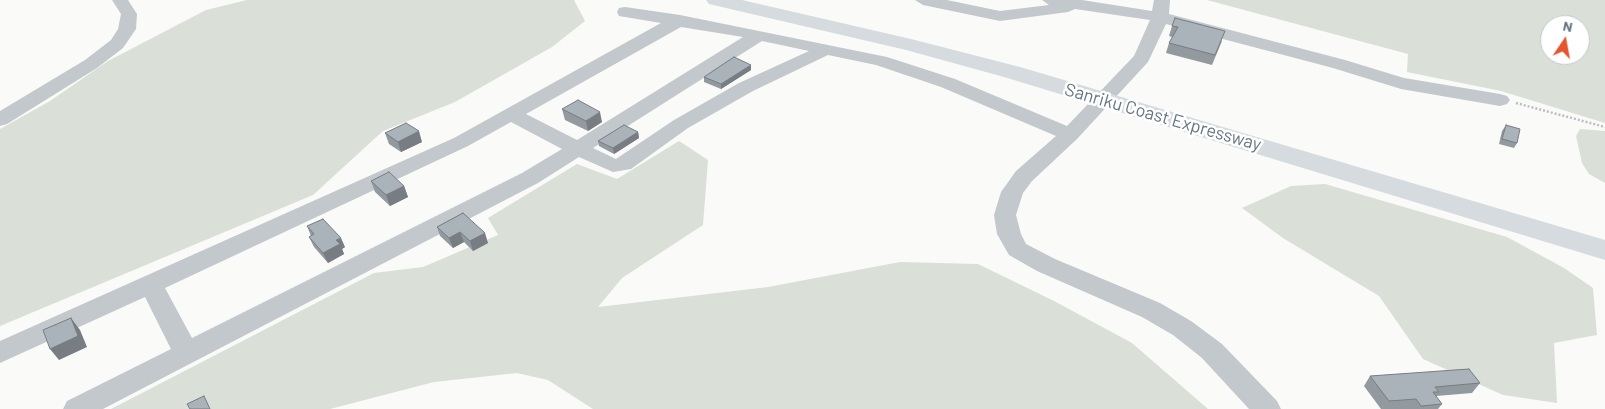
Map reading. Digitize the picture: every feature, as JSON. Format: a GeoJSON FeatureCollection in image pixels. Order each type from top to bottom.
{"type":"FeatureCollection","features":[{"type":"Feature","properties":{"kind":"highway","name":"Sanriku Coast Expressway"},"geometry":{"type":"LineString","coordinates":[[716,0],[902,42],[1002,70],[1433,196],[1605,250]]}},
{"type":"Feature","properties":{"kind":"street"},"geometry":{"type":"LineString","coordinates":[[0,120],[91,64],[117,44],[127,29],[129,14],[120,0]]}},
{"type":"Feature","properties":{"kind":"street"},"geometry":{"type":"LineString","coordinates":[[923,0],[1000,16],[1081,5]]}},
{"type":"Feature","properties":{"kind":"street"},"geometry":{"type":"LineString","coordinates":[[1050,0],[1081,5],[1161,8],[1401,83],[1500,100]]}},
{"type":"Feature","properties":{"kind":"street"},"geometry":{"type":"LineString","coordinates":[[1161,8],[1142,58],[1077,127],[1024,176],[1012,192],[1005,214],[1010,234],[1017,249],[1046,265],[1150,310],[1182,328],[1212,351],[1267,409]]}},
{"type":"Feature","properties":{"kind":"street"},"geometry":{"type":"LineString","coordinates":[[625,12],[760,35],[881,61],[1077,127]]}},
{"type":"Feature","properties":{"kind":"street"},"geometry":{"type":"LineString","coordinates":[[0,353],[461,142],[680,20]]}},
{"type":"Feature","properties":{"kind":"street"},"geometry":{"type":"LineString","coordinates":[[77,409],[530,178],[760,35]]}},
{"type":"Feature","properties":{"kind":"street"},"geometry":{"type":"LineString","coordinates":[[512,114],[613,166],[623,164],[681,124],[746,87],[827,49]]}},
{"type":"Feature","properties":{"kind":"street"},"geometry":{"type":"LineString","coordinates":[[150,284],[187,353]]}},
{"type":"Feature","properties":{"kind":"path"},"geometry":{"type":"LineString","coordinates":[[1500,100],[1605,127]]}},
{"type":"Feature","properties":{"kind":"shaded area"},"geometry":{"type":"Polygon","coordinates":[[[247,0],[574,0],[585,21],[552,47],[455,102],[383,131],[313,195],[0,326],[0,129],[50,101],[108,61],[206,10],[247,0]]]}},
{"type":"Feature","properties":{"kind":"shaded area"},"geometry":{"type":"Polygon","coordinates":[[[1207,0],[1605,0],[1605,123],[1501,91],[1407,72],[1408,54],[1207,0]]]}},
{"type":"Feature","properties":{"kind":"shaded area"},"geometry":{"type":"Polygon","coordinates":[[[1580,129],[1605,131],[1605,183],[1589,174],[1582,163],[1576,136],[1580,129]]]}},
{"type":"Feature","properties":{"kind":"shaded area"},"geometry":{"type":"Polygon","coordinates":[[[679,141],[708,160],[703,225],[622,278],[598,307],[768,287],[900,262],[978,264],[1054,301],[1132,343],[1208,409],[593,409],[548,380],[517,373],[434,382],[330,409],[111,409],[374,273],[423,267],[498,235],[488,218],[577,164],[617,179],[679,141]]]}},
{"type":"Feature","properties":{"kind":"shaded area"},"geometry":{"type":"Polygon","coordinates":[[[1325,184],[1507,237],[1564,268],[1593,288],[1597,335],[1554,343],[1557,403],[1503,395],[1423,359],[1379,296],[1283,238],[1242,208],[1291,186],[1325,184]]]}},
{"type":"Feature","properties":{"kind":"building"},"geometry":{"type":"Polygon","coordinates":[[[1175,18],[1225,31],[1215,55],[1169,43],[1178,27],[1172,26],[1175,18]]]}},
{"type":"Feature","properties":{"kind":"building"},"geometry":{"type":"Polygon","coordinates":[[[734,57],[751,65],[721,84],[704,77],[734,57]]]}},
{"type":"Feature","properties":{"kind":"building"},"geometry":{"type":"Polygon","coordinates":[[[578,100],[600,112],[586,121],[562,109],[578,100]]]}},
{"type":"Feature","properties":{"kind":"building"},"geometry":{"type":"Polygon","coordinates":[[[406,123],[419,131],[398,142],[385,133],[406,123]]]}},
{"type":"Feature","properties":{"kind":"building"},"geometry":{"type":"Polygon","coordinates":[[[624,125],[638,132],[613,148],[598,141],[624,125]]]}},
{"type":"Feature","properties":{"kind":"building"},"geometry":{"type":"Polygon","coordinates":[[[1506,125],[1520,129],[1517,143],[1502,139],[1506,125]]]}},
{"type":"Feature","properties":{"kind":"building"},"geometry":{"type":"Polygon","coordinates":[[[389,172],[404,186],[386,195],[371,181],[389,172]]]}},
{"type":"Feature","properties":{"kind":"building"},"geometry":{"type":"Polygon","coordinates":[[[463,213],[485,233],[470,241],[460,232],[449,238],[437,227],[463,213]]]}},
{"type":"Feature","properties":{"kind":"building"},"geometry":{"type":"Polygon","coordinates":[[[323,219],[341,238],[336,240],[340,244],[323,253],[309,237],[314,234],[307,226],[323,219]]]}},
{"type":"Feature","properties":{"kind":"building"},"geometry":{"type":"Polygon","coordinates":[[[71,318],[78,336],[50,349],[43,330],[71,318]]]}},
{"type":"Feature","properties":{"kind":"building"},"geometry":{"type":"Polygon","coordinates":[[[1469,369],[1480,383],[1435,387],[1439,392],[1433,392],[1442,404],[1421,406],[1416,399],[1389,401],[1370,376],[1469,369]]]}},
{"type":"Feature","properties":{"kind":"building"},"geometry":{"type":"Polygon","coordinates":[[[204,396],[210,409],[190,409],[187,404],[204,396]]]}}]}
